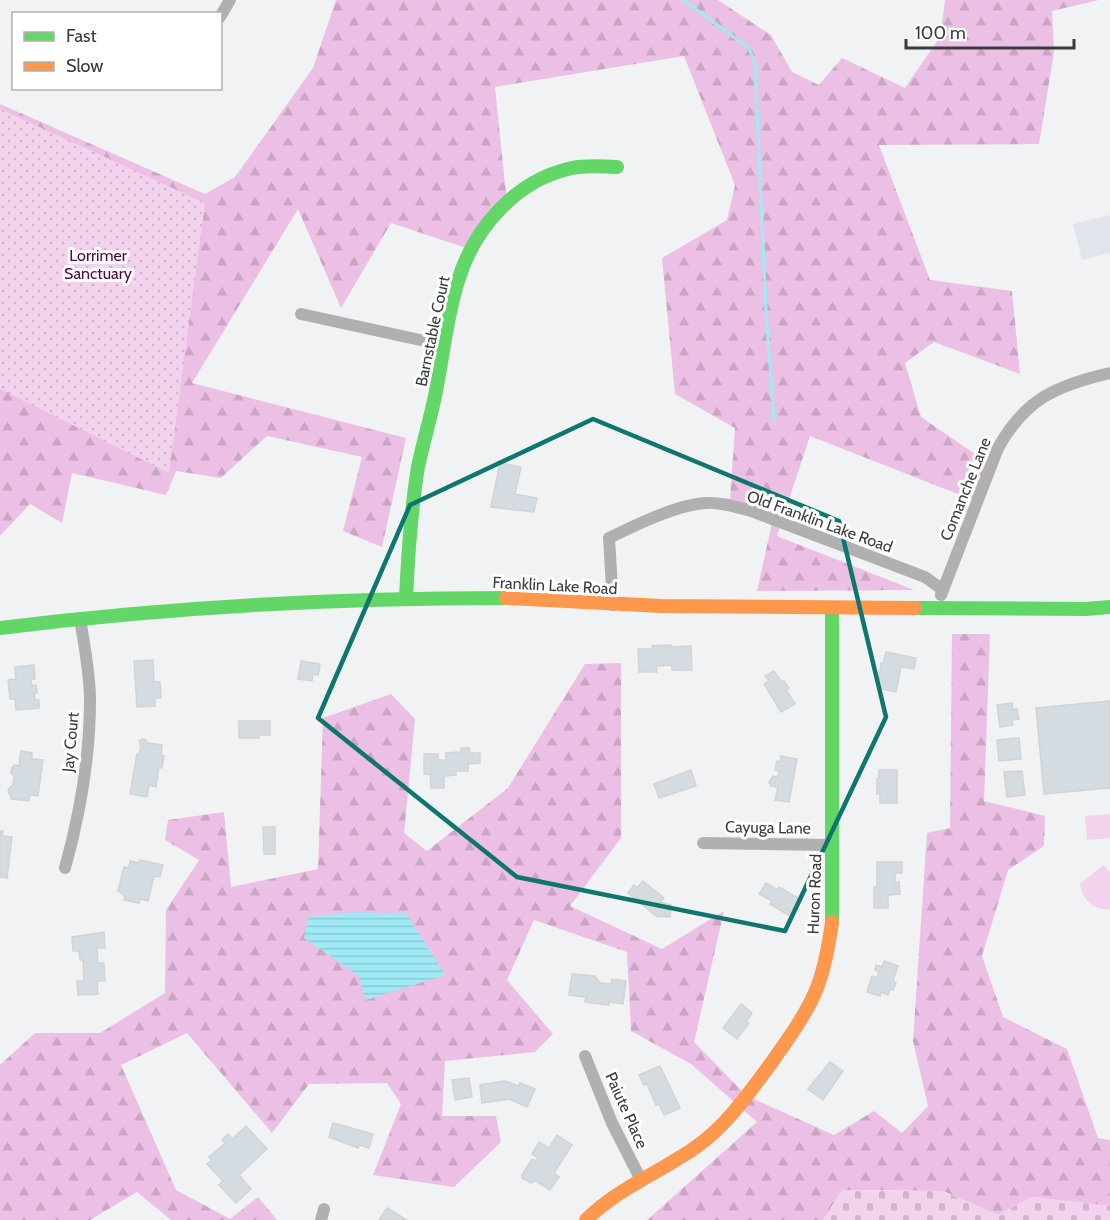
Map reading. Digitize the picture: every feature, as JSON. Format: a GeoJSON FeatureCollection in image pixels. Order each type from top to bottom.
{"type":"FeatureCollection","features":[{"type":"Feature","properties":{"kind":"street"},"geometry":{"type":"LineString","coordinates":[[222,14],[230,0]]}},
{"type":"Feature","properties":{"kind":"street","name":"Barnstable Court"},"geometry":{"type":"LineString","coordinates":[[406,598],[410,523],[417,474],[435,394],[443,345],[464,262],[483,228],[497,211],[523,190],[549,176],[570,169],[594,165],[617,167]]}},
{"type":"Feature","properties":{"kind":"street"},"geometry":{"type":"LineString","coordinates":[[301,314],[443,345]]}},
{"type":"Feature","properties":{"kind":"street","name":"Comanche Lane"},"geometry":{"type":"LineString","coordinates":[[936,607],[998,448],[1013,424],[1033,403],[1049,392],[1066,384],[1110,374]]}},
{"type":"Feature","properties":{"kind":"street","name":"Old Franklin Lake Road"},"geometry":{"type":"LineString","coordinates":[[613,605],[609,538],[644,521],[687,506],[705,503],[723,504],[751,511],[925,577],[943,590]]}},
{"type":"Feature","properties":{"kind":"street","name":"Franklin Lake Road"},"geometry":{"type":"LineString","coordinates":[[0,628],[80,618],[216,606],[406,598],[509,598],[613,605],[832,608],[1086,609],[1110,607]]}},
{"type":"Feature","properties":{"kind":"street","name":"Huron Road"},"geometry":{"type":"LineString","coordinates":[[586,1220],[611,1197],[640,1178],[684,1155],[723,1126],[737,1111],[798,1025],[811,1001],[828,950],[832,923],[832,608]]}},
{"type":"Feature","properties":{"kind":"street","name":"Jay Court"},"geometry":{"type":"LineString","coordinates":[[65,868],[75,830],[89,741],[90,698],[80,618]]}},
{"type":"Feature","properties":{"kind":"street","name":"Cayuga Lane"},"geometry":{"type":"LineString","coordinates":[[704,843],[832,845]]}},
{"type":"Feature","properties":{"kind":"street","name":"Paiute Place"},"geometry":{"type":"LineString","coordinates":[[585,1056],[612,1123],[640,1178]]}},
{"type":"Feature","properties":{"kind":"highlighted area"},"geometry":{"type":"Polygon","coordinates":[[[593,419],[839,521],[886,717],[785,931],[517,877],[318,718],[410,505],[593,419]]]}},
{"type":"Feature","properties":{"kind":"shaded area"},"geometry":{"type":"Polygon","coordinates":[[[1110,215],[1110,253],[1082,260],[1073,224],[1110,215]]]}},
{"type":"Feature","properties":{"kind":"green space"},"geometry":{"type":"Polygon","coordinates":[[[336,0],[718,0],[771,35],[792,72],[819,85],[842,58],[905,88],[940,37],[945,0],[1099,0],[1052,11],[1054,52],[1039,144],[879,145],[930,280],[1012,291],[1020,374],[934,342],[905,363],[921,417],[994,467],[978,502],[810,436],[777,536],[914,590],[757,591],[774,514],[730,500],[735,428],[675,394],[662,258],[727,220],[735,185],[684,56],[495,87],[507,203],[466,248],[391,223],[341,308],[298,209],[192,383],[406,438],[382,547],[343,531],[362,457],[267,436],[221,478],[176,471],[166,495],[72,473],[62,523],[30,504],[0,536],[0,104],[205,194],[235,177],[313,68],[336,0]]]}},
{"type":"Feature","properties":{"kind":"green space","name":"Lorrimer Sanctuary"},"geometry":{"type":"Polygon","coordinates":[[[0,109],[205,203],[169,473],[0,389],[0,109]]]}},
{"type":"Feature","properties":{"kind":"green space"},"geometry":{"type":"Polygon","coordinates":[[[952,634],[990,634],[984,801],[1045,816],[1044,846],[1008,870],[982,956],[1003,1017],[1067,1049],[1098,1138],[1110,1140],[1110,1206],[1032,1197],[998,1215],[943,1191],[843,1190],[823,1220],[647,1220],[757,1122],[691,1064],[631,1031],[627,952],[534,920],[507,980],[553,1034],[535,1052],[445,1061],[442,1116],[496,1116],[501,1142],[454,1187],[373,1175],[401,1104],[387,1083],[309,1084],[272,1133],[187,1033],[121,1065],[176,1190],[230,1219],[258,1197],[277,1220],[171,1220],[137,1192],[90,1220],[0,1220],[0,1065],[35,1033],[100,1033],[165,993],[166,910],[199,860],[165,840],[168,820],[224,812],[231,887],[318,869],[323,718],[391,694],[415,719],[404,833],[427,851],[508,788],[585,664],[621,663],[621,838],[570,906],[662,949],[724,911],[694,1042],[747,1096],[834,1135],[874,1111],[902,1133],[928,1106],[913,1041],[927,833],[950,828],[952,634]]]}},
{"type":"Feature","properties":{"kind":"green space"},"geometry":{"type":"Polygon","coordinates":[[[1110,814],[1110,838],[1087,840],[1085,816],[1110,814]]]}},
{"type":"Feature","properties":{"kind":"green space"},"geometry":{"type":"Polygon","coordinates":[[[1103,865],[1110,872],[1110,909],[1099,908],[1090,903],[1083,895],[1080,884],[1103,865]]]}},
{"type":"Feature","properties":{"kind":"green space"},"geometry":{"type":"Polygon","coordinates":[[[842,1190],[943,1191],[998,1215],[1032,1197],[1110,1206],[1110,1220],[823,1220],[842,1190]]]}},
{"type":"Feature","properties":{"kind":"water"},"geometry":{"type":"Polygon","coordinates":[[[357,912],[406,913],[445,975],[366,1000],[358,975],[304,938],[309,915],[357,912]]]}},
{"type":"Feature","properties":{"kind":"building"},"geometry":{"type":"Polygon","coordinates":[[[500,463],[521,467],[515,494],[537,498],[534,512],[491,507],[500,463]]]}},
{"type":"Feature","properties":{"kind":"building"},"geometry":{"type":"Polygon","coordinates":[[[671,645],[671,647],[691,646],[692,670],[672,670],[672,665],[656,666],[657,672],[639,672],[638,649],[653,649],[652,646],[671,645]]]}},
{"type":"Feature","properties":{"kind":"building"},"geometry":{"type":"Polygon","coordinates":[[[886,652],[916,658],[914,669],[901,667],[896,692],[878,688],[881,663],[883,664],[886,652]]]}},
{"type":"Feature","properties":{"kind":"building"},"geometry":{"type":"Polygon","coordinates":[[[153,660],[154,682],[160,682],[161,698],[155,698],[155,706],[137,707],[134,661],[153,660]]]}},
{"type":"Feature","properties":{"kind":"building"},"geometry":{"type":"Polygon","coordinates":[[[301,661],[320,664],[318,675],[313,674],[312,681],[298,679],[301,661]]]}},
{"type":"Feature","properties":{"kind":"building"},"geometry":{"type":"Polygon","coordinates":[[[34,665],[35,679],[31,679],[32,686],[36,685],[37,693],[34,693],[35,700],[39,700],[39,708],[16,710],[15,699],[10,699],[8,680],[16,679],[15,667],[34,665]]]}},
{"type":"Feature","properties":{"kind":"building"},"geometry":{"type":"Polygon","coordinates":[[[774,671],[789,688],[786,690],[795,704],[781,712],[764,684],[769,681],[765,676],[774,671]]]}},
{"type":"Feature","properties":{"kind":"building"},"geometry":{"type":"Polygon","coordinates":[[[1110,701],[1110,788],[1044,794],[1036,708],[1110,701]]]}},
{"type":"Feature","properties":{"kind":"building"},"geometry":{"type":"Polygon","coordinates":[[[1012,703],[1013,710],[1017,709],[1019,719],[1012,720],[1013,725],[1000,727],[997,705],[1012,703]]]}},
{"type":"Feature","properties":{"kind":"building"},"geometry":{"type":"Polygon","coordinates":[[[239,721],[270,721],[270,735],[259,735],[259,738],[239,738],[239,721]]]}},
{"type":"Feature","properties":{"kind":"building"},"geometry":{"type":"Polygon","coordinates":[[[1019,738],[1021,759],[999,761],[997,740],[1019,738]]]}},
{"type":"Feature","properties":{"kind":"building"},"geometry":{"type":"Polygon","coordinates":[[[142,739],[148,743],[162,745],[161,755],[164,756],[162,768],[159,767],[156,787],[149,785],[147,797],[130,794],[137,754],[141,747],[139,741],[142,739]]]}},
{"type":"Feature","properties":{"kind":"building"},"geometry":{"type":"Polygon","coordinates":[[[461,748],[469,748],[470,753],[480,753],[480,763],[468,764],[468,771],[456,771],[456,775],[444,776],[444,788],[431,788],[430,774],[424,774],[424,754],[438,754],[438,760],[446,760],[446,753],[461,752],[461,748]]]}},
{"type":"Feature","properties":{"kind":"building"},"geometry":{"type":"Polygon","coordinates":[[[21,751],[32,753],[32,759],[43,760],[38,796],[30,795],[29,801],[11,799],[8,792],[13,785],[12,767],[19,766],[21,751]]]}},
{"type":"Feature","properties":{"kind":"building"},"geometry":{"type":"Polygon","coordinates":[[[781,756],[797,759],[789,802],[775,800],[778,787],[771,786],[769,782],[773,776],[778,777],[779,771],[775,770],[781,756]]]}},
{"type":"Feature","properties":{"kind":"building"},"geometry":{"type":"Polygon","coordinates":[[[691,770],[696,786],[659,798],[654,784],[691,770]]]}},
{"type":"Feature","properties":{"kind":"building"},"geometry":{"type":"Polygon","coordinates":[[[879,770],[897,770],[897,803],[880,803],[880,794],[877,794],[879,770]]]}},
{"type":"Feature","properties":{"kind":"building"},"geometry":{"type":"Polygon","coordinates":[[[1022,771],[1025,795],[1007,797],[1004,772],[1022,771]]]}},
{"type":"Feature","properties":{"kind":"building"},"geometry":{"type":"Polygon","coordinates":[[[263,827],[275,827],[275,854],[264,854],[263,827]]]}},
{"type":"Feature","properties":{"kind":"building"},"geometry":{"type":"Polygon","coordinates":[[[0,831],[3,831],[2,836],[12,837],[7,878],[0,877],[0,831]]]}},
{"type":"Feature","properties":{"kind":"building"},"geometry":{"type":"Polygon","coordinates":[[[140,860],[163,865],[160,877],[154,876],[148,901],[140,899],[139,903],[124,900],[125,896],[118,891],[124,867],[129,868],[130,861],[139,863],[140,860]]]}},
{"type":"Feature","properties":{"kind":"building"},"geometry":{"type":"Polygon","coordinates":[[[877,862],[902,862],[902,873],[895,873],[895,883],[899,882],[900,894],[888,895],[888,908],[874,908],[877,862]]]}},
{"type":"Feature","properties":{"kind":"building"},"geometry":{"type":"Polygon","coordinates":[[[643,881],[664,898],[660,902],[671,905],[670,917],[656,916],[628,893],[634,885],[637,888],[643,881]]]}},
{"type":"Feature","properties":{"kind":"building"},"geometry":{"type":"Polygon","coordinates":[[[766,883],[778,890],[779,887],[800,899],[790,916],[770,904],[772,901],[759,894],[766,883]]]}},
{"type":"Feature","properties":{"kind":"building"},"geometry":{"type":"Polygon","coordinates":[[[104,932],[105,948],[97,948],[98,963],[104,963],[105,981],[97,981],[98,994],[78,995],[77,981],[84,981],[83,960],[80,960],[79,951],[73,951],[72,937],[104,932]]]}},
{"type":"Feature","properties":{"kind":"building"},"geometry":{"type":"Polygon","coordinates":[[[884,961],[898,966],[893,981],[896,983],[893,990],[890,989],[888,995],[881,992],[880,996],[867,992],[872,976],[877,978],[879,972],[875,970],[876,965],[882,967],[884,961]]]}},
{"type":"Feature","properties":{"kind":"building"},"geometry":{"type":"Polygon","coordinates":[[[572,974],[595,976],[600,983],[611,984],[612,979],[626,981],[623,1004],[585,1002],[586,997],[569,995],[572,974]]]}},
{"type":"Feature","properties":{"kind":"building"},"geometry":{"type":"Polygon","coordinates":[[[741,1004],[752,1013],[746,1022],[749,1023],[737,1039],[723,1028],[741,1004]]]}},
{"type":"Feature","properties":{"kind":"building"},"geometry":{"type":"Polygon","coordinates":[[[830,1062],[843,1071],[823,1100],[808,1089],[830,1062]]]}},
{"type":"Feature","properties":{"kind":"building"},"geometry":{"type":"Polygon","coordinates":[[[660,1066],[680,1108],[664,1115],[659,1104],[656,1105],[647,1084],[644,1085],[639,1075],[660,1066]]]}},
{"type":"Feature","properties":{"kind":"building"},"geometry":{"type":"Polygon","coordinates":[[[469,1078],[472,1097],[455,1100],[452,1080],[469,1078]]]}},
{"type":"Feature","properties":{"kind":"building"},"geometry":{"type":"Polygon","coordinates":[[[505,1081],[518,1086],[520,1083],[535,1089],[527,1107],[509,1099],[482,1103],[480,1085],[505,1081]]]}},
{"type":"Feature","properties":{"kind":"building"},"geometry":{"type":"Polygon","coordinates":[[[333,1123],[373,1134],[369,1148],[359,1145],[358,1148],[329,1137],[333,1123]]]}},
{"type":"Feature","properties":{"kind":"building"},"geometry":{"type":"Polygon","coordinates":[[[246,1126],[267,1149],[239,1175],[251,1189],[236,1203],[219,1185],[223,1181],[207,1164],[212,1160],[209,1157],[225,1143],[222,1140],[228,1134],[232,1139],[246,1126]]]}},
{"type":"Feature","properties":{"kind":"building"},"geometry":{"type":"Polygon","coordinates":[[[557,1135],[572,1145],[554,1173],[559,1177],[550,1190],[536,1181],[531,1183],[522,1178],[532,1159],[536,1161],[538,1158],[532,1154],[539,1142],[549,1148],[557,1135]]]}},
{"type":"Feature","properties":{"kind":"building"},"geometry":{"type":"Polygon","coordinates":[[[387,1208],[407,1220],[379,1220],[387,1208]]]}},
{"type":"Feature","properties":{"kind":"waterway"},"geometry":{"type":"LineString","coordinates":[[683,0],[749,48],[755,64],[766,311],[774,421]]}},
{"type":"Feature","properties":{"kind":"traffic: fast"},"geometry":{"type":"LineString","coordinates":[[406,598],[413,499],[418,467],[435,396],[450,309],[465,261],[486,225],[500,209],[533,183],[572,168],[617,167]]}},
{"type":"Feature","properties":{"kind":"traffic: fast"},"geometry":{"type":"LineString","coordinates":[[0,628],[126,614],[253,605],[506,598]]}},
{"type":"Feature","properties":{"kind":"traffic: fast"},"geometry":{"type":"LineString","coordinates":[[915,608],[1086,609],[1110,607]]}},
{"type":"Feature","properties":{"kind":"traffic: fast"},"geometry":{"type":"LineString","coordinates":[[832,608],[832,922]]}},
{"type":"Feature","properties":{"kind":"traffic: slow"},"geometry":{"type":"LineString","coordinates":[[506,598],[661,606],[915,608]]}},
{"type":"Feature","properties":{"kind":"traffic: slow"},"geometry":{"type":"LineString","coordinates":[[586,1220],[611,1199],[696,1147],[718,1129],[737,1108],[784,1045],[813,998],[820,980],[832,922]]}}]}
